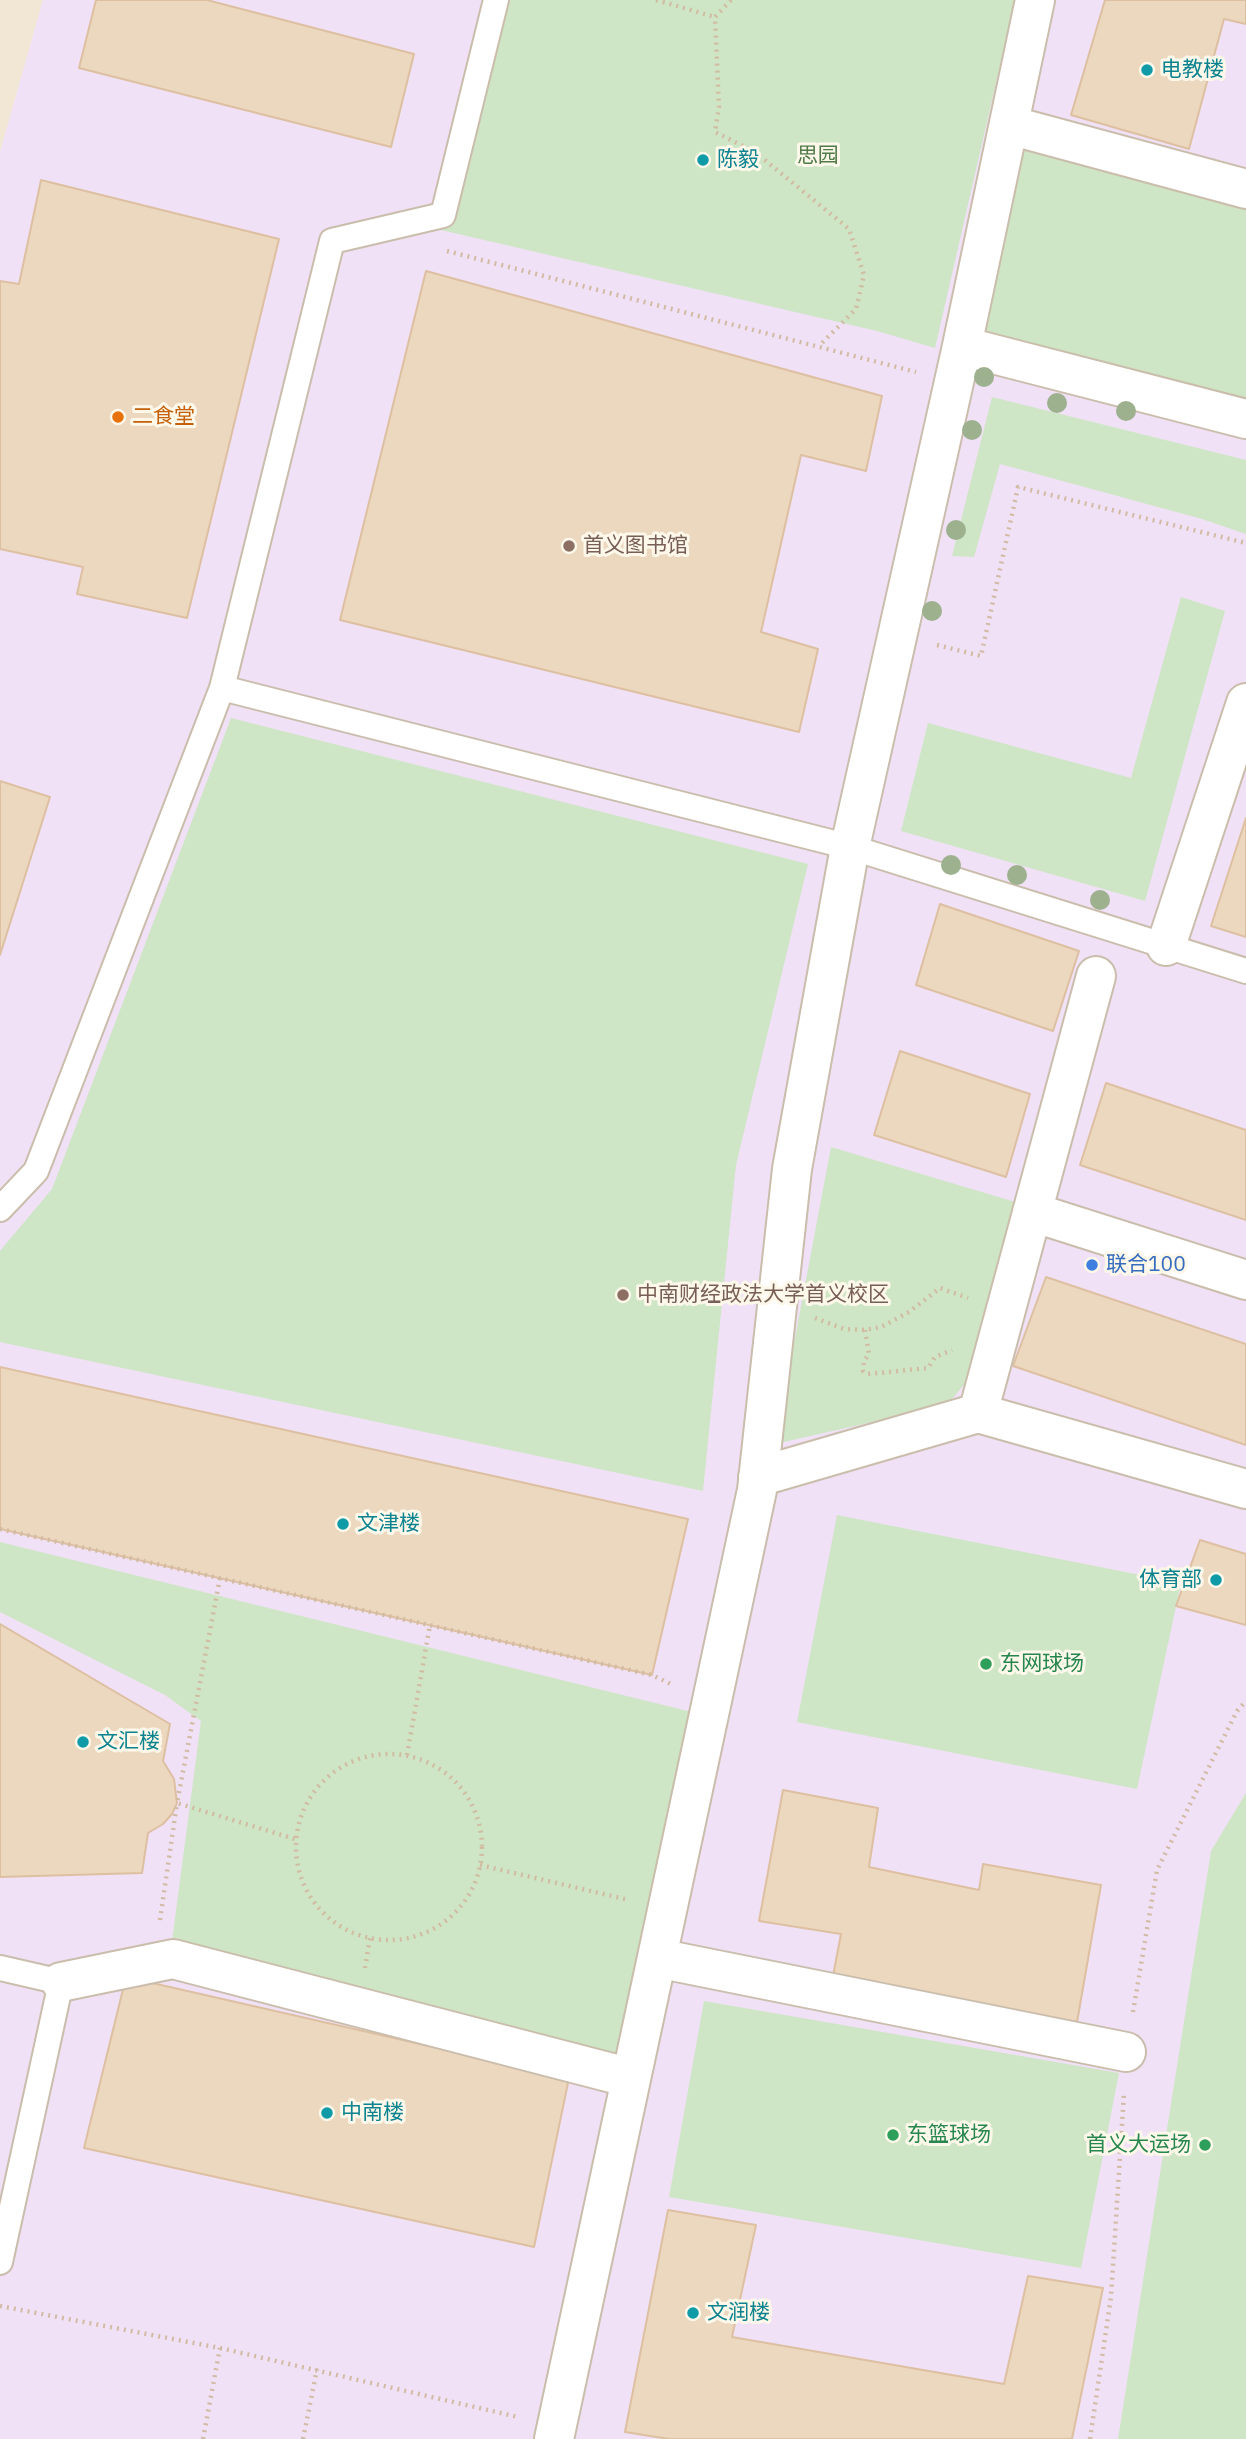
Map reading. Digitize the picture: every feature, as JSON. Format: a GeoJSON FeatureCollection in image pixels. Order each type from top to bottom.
{"type":"FeatureCollection","features":[{"type":"Feature","properties":{"kind":"street"},"geometry":{"type":"LineString","coordinates":[[555,2432],[758,1477],[793,1169],[850,847],[958,364],[1035,0]]}},
{"type":"Feature","properties":{"kind":"street"},"geometry":{"type":"LineString","coordinates":[[1009,125],[1246,188]]}},
{"type":"Feature","properties":{"kind":"street"},"geometry":{"type":"LineString","coordinates":[[958,364],[1246,419]]}},
{"type":"Feature","properties":{"kind":"street"},"geometry":{"type":"LineString","coordinates":[[1166,946],[1246,703]]}},
{"type":"Feature","properties":{"kind":"street"},"geometry":{"type":"LineString","coordinates":[[978,1413],[1096,976]]}},
{"type":"Feature","properties":{"kind":"street"},"geometry":{"type":"LineString","coordinates":[[1032,1212],[1246,1280]]}},
{"type":"Feature","properties":{"kind":"street"},"geometry":{"type":"LineString","coordinates":[[758,1477],[978,1413],[1246,1489]]}},
{"type":"Feature","properties":{"kind":"street"},"geometry":{"type":"LineString","coordinates":[[657,1958],[1126,2052]]}},
{"type":"Feature","properties":{"kind":"street"},"geometry":{"type":"LineString","coordinates":[[61,1982],[173,1959],[631,2078]]}},
{"type":"Feature","properties":{"kind":"lane"},"geometry":{"type":"LineString","coordinates":[[0,1209],[36,1171],[222,688],[332,241],[443,215],[496,0]]}},
{"type":"Feature","properties":{"kind":"lane"},"geometry":{"type":"LineString","coordinates":[[222,688],[850,847],[1246,971]]}},
{"type":"Feature","properties":{"kind":"lane"},"geometry":{"type":"LineString","coordinates":[[0,1968],[61,1982],[0,2262]]}},
{"type":"Feature","properties":{"kind":"path"},"geometry":{"type":"LineString","coordinates":[[656,0],[715,17]]}},
{"type":"Feature","properties":{"kind":"path"},"geometry":{"type":"LineString","coordinates":[[731,0],[715,17],[719,107],[715,132],[755,152],[849,229],[864,275],[856,309],[818,347]]}},
{"type":"Feature","properties":{"kind":"path"},"geometry":{"type":"LineString","coordinates":[[439,249],[818,347],[958,364]]}},
{"type":"Feature","properties":{"kind":"path"},"geometry":{"type":"LineString","coordinates":[[898,635],[981,656],[1018,487],[1246,543]]}},
{"type":"Feature","properties":{"kind":"path"},"geometry":{"type":"LineString","coordinates":[[776,1319],[816,1318],[844,1329],[864,1331],[881,1327],[909,1312],[940,1287],[970,1299],[1006,1307]]}},
{"type":"Feature","properties":{"kind":"path"},"geometry":{"type":"LineString","coordinates":[[864,1331],[869,1354],[864,1361],[863,1371],[868,1374],[928,1368],[935,1357],[954,1349]]}},
{"type":"Feature","properties":{"kind":"path"},"geometry":{"type":"LineString","coordinates":[[0,1529],[652,1675],[711,1704]]}},
{"type":"Feature","properties":{"kind":"path"},"geometry":{"type":"LineString","coordinates":[[154,1963],[177,1803],[220,1578]]}},
{"type":"Feature","properties":{"kind":"path"},"geometry":{"type":"LineString","coordinates":[[407,1755],[430,1625]]}},
{"type":"Feature","properties":{"kind":"path"},"geometry":{"type":"LineString","coordinates":[[375,1755],[407,1755],[436,1766],[461,1787],[477,1815],[483,1846],[478,1877],[463,1905],[441,1925],[414,1938],[384,1941],[355,1935],[328,1919],[309,1896],[298,1870],[295,1839],[302,1810],[319,1784],[345,1764],[375,1755]]}},
{"type":"Feature","properties":{"kind":"path"},"geometry":{"type":"LineString","coordinates":[[177,1803],[295,1839]]}},
{"type":"Feature","properties":{"kind":"path"},"geometry":{"type":"LineString","coordinates":[[480,1865],[667,1909]]}},
{"type":"Feature","properties":{"kind":"path"},"geometry":{"type":"LineString","coordinates":[[0,2306],[317,2369],[555,2432]]}},
{"type":"Feature","properties":{"kind":"path"},"geometry":{"type":"LineString","coordinates":[[203,2439],[220,2348]]}},
{"type":"Feature","properties":{"kind":"path"},"geometry":{"type":"LineString","coordinates":[[303,2439],[317,2369]]}},
{"type":"Feature","properties":{"kind":"shaded area"},"geometry":{"type":"Polygon","coordinates":[[[0,0],[43,0],[0,152],[0,0]]]}},
{"type":"Feature","properties":{"kind":"shaded area","name":"中南财经政法大学首义校区"},"geometry":{"type":"Polygon","coordinates":[[[43,0],[1246,0],[1246,2439],[0,2439],[0,152],[43,0]]]}},
{"type":"Feature","properties":{"kind":"green space","name":"思园"},"geometry":{"type":"Polygon","coordinates":[[[499,0],[1015,0],[935,348],[877,331],[441,230],[499,0]]]}},
{"type":"Feature","properties":{"kind":"green space"},"geometry":{"type":"Polygon","coordinates":[[[1025,139],[1246,201],[1246,410],[978,339],[1025,139]]]}},
{"type":"Feature","properties":{"kind":"green space"},"geometry":{"type":"Polygon","coordinates":[[[992,397],[1246,460],[1246,534],[1202,519],[1000,464],[974,557],[952,556],[992,397]]]}},
{"type":"Feature","properties":{"kind":"green space"},"geometry":{"type":"Polygon","coordinates":[[[1181,597],[1225,611],[1145,901],[901,831],[928,723],[1131,778],[1181,597]]]}},
{"type":"Feature","properties":{"kind":"green space"},"geometry":{"type":"Polygon","coordinates":[[[231,718],[808,864],[736,1165],[703,1491],[0,1342],[0,1251],[52,1189],[231,718]]]}},
{"type":"Feature","properties":{"kind":"green space"},"geometry":{"type":"Polygon","coordinates":[[[831,1147],[1022,1204],[968,1380],[951,1400],[925,1413],[899,1416],[775,1444],[831,1147]]]}},
{"type":"Feature","properties":{"kind":"green space","name":"东网球场"},"geometry":{"type":"Polygon","coordinates":[[[837,1515],[1181,1583],[1137,1789],[797,1722],[837,1515]]]}},
{"type":"Feature","properties":{"kind":"green space"},"geometry":{"type":"Polygon","coordinates":[[[0,1542],[700,1714],[624,2066],[172,1941],[201,1721],[165,1695],[0,1612],[0,1542]]]}},
{"type":"Feature","properties":{"kind":"green space","name":"首义大运场"},"geometry":{"type":"Polygon","coordinates":[[[1246,1793],[1246,2439],[1118,2439],[1211,1851],[1246,1793]]]}},
{"type":"Feature","properties":{"kind":"green space","name":"东篮球场"},"geometry":{"type":"Polygon","coordinates":[[[704,2001],[1119,2073],[1081,2268],[669,2197],[704,2001]]]}},
{"type":"Feature","properties":{"kind":"building"},"geometry":{"type":"Polygon","coordinates":[[[96,0],[207,0],[414,54],[391,147],[79,68],[96,0]]]}},
{"type":"Feature","properties":{"kind":"building","name":"电教楼"},"geometry":{"type":"Polygon","coordinates":[[[1105,0],[1246,0],[1246,24],[1224,19],[1189,149],[1071,115],[1105,0]]]}},
{"type":"Feature","properties":{"kind":"building","name":"二食堂"},"geometry":{"type":"Polygon","coordinates":[[[41,180],[279,239],[187,618],[77,594],[83,567],[0,549],[0,281],[19,284],[41,180]]]}},
{"type":"Feature","properties":{"kind":"building","name":"首义图书馆"},"geometry":{"type":"Polygon","coordinates":[[[426,271],[882,396],[866,471],[801,455],[761,632],[818,649],[799,732],[340,620],[426,271]]]}},
{"type":"Feature","properties":{"kind":"building"},"geometry":{"type":"Polygon","coordinates":[[[0,781],[50,797],[0,955],[0,781]]]}},
{"type":"Feature","properties":{"kind":"building"},"geometry":{"type":"Polygon","coordinates":[[[1246,818],[1246,937],[1211,926],[1246,818]]]}},
{"type":"Feature","properties":{"kind":"building"},"geometry":{"type":"Polygon","coordinates":[[[940,904],[1079,951],[1053,1031],[916,985],[940,904]]]}},
{"type":"Feature","properties":{"kind":"building"},"geometry":{"type":"Polygon","coordinates":[[[900,1051],[1030,1094],[1006,1177],[874,1135],[900,1051]]]}},
{"type":"Feature","properties":{"kind":"building"},"geometry":{"type":"Polygon","coordinates":[[[1106,1083],[1246,1130],[1246,1220],[1080,1165],[1106,1083]]]}},
{"type":"Feature","properties":{"kind":"building"},"geometry":{"type":"Polygon","coordinates":[[[1046,1277],[1246,1344],[1246,1445],[1013,1366],[1046,1277]]]}},
{"type":"Feature","properties":{"kind":"building","name":"文津楼"},"geometry":{"type":"Polygon","coordinates":[[[0,1367],[688,1519],[652,1675],[0,1529],[0,1367]]]}},
{"type":"Feature","properties":{"kind":"building","name":"体育部"},"geometry":{"type":"Polygon","coordinates":[[[1200,1540],[1246,1554],[1246,1625],[1176,1606],[1200,1540]]]}},
{"type":"Feature","properties":{"kind":"building","name":"文汇楼"},"geometry":{"type":"Polygon","coordinates":[[[0,1624],[170,1724],[163,1761],[174,1779],[177,1803],[163,1824],[148,1833],[142,1873],[0,1877],[0,1624]]]}},
{"type":"Feature","properties":{"kind":"building"},"geometry":{"type":"Polygon","coordinates":[[[783,1790],[878,1808],[869,1867],[979,1890],[983,1864],[1101,1885],[1077,2022],[832,1981],[841,1934],[759,1921],[783,1790]]]}},
{"type":"Feature","properties":{"kind":"building","name":"中南楼"},"geometry":{"type":"Polygon","coordinates":[[[126,1977],[569,2078],[534,2247],[84,2148],[126,1977]]]}},
{"type":"Feature","properties":{"kind":"building","name":"文润楼"},"geometry":{"type":"Polygon","coordinates":[[[668,2210],[756,2225],[732,2337],[1004,2384],[1028,2276],[1103,2288],[1072,2439],[669,2439],[625,2432],[668,2210]]]}},
{"type":"Feature","properties":{"kind":"place","name":"电教楼"},"geometry":{"type":"Point","coordinates":[1147,70]}},
{"type":"Feature","properties":{"kind":"place","name":"陈毅"},"geometry":{"type":"Point","coordinates":[703,160]}},
{"type":"Feature","properties":{"kind":"place","name":"二食堂"},"geometry":{"type":"Point","coordinates":[118,417]}},
{"type":"Feature","properties":{"kind":"place","name":"首义图书馆"},"geometry":{"type":"Point","coordinates":[569,546]}},
{"type":"Feature","properties":{"kind":"place","name":"联合100"},"geometry":{"type":"Point","coordinates":[1092,1265]}},
{"type":"Feature","properties":{"kind":"place","name":"中南财经政法大学首义校区"},"geometry":{"type":"Point","coordinates":[623,1295]}},
{"type":"Feature","properties":{"kind":"place","name":"文津楼"},"geometry":{"type":"Point","coordinates":[343,1524]}},
{"type":"Feature","properties":{"kind":"place","name":"体育部"},"geometry":{"type":"Point","coordinates":[1216,1580]}},
{"type":"Feature","properties":{"kind":"place","name":"东网球场"},"geometry":{"type":"Point","coordinates":[986,1664]}},
{"type":"Feature","properties":{"kind":"place","name":"文汇楼"},"geometry":{"type":"Point","coordinates":[83,1742]}},
{"type":"Feature","properties":{"kind":"place","name":"中南楼"},"geometry":{"type":"Point","coordinates":[327,2113]}},
{"type":"Feature","properties":{"kind":"place","name":"东篮球场"},"geometry":{"type":"Point","coordinates":[893,2135]}},
{"type":"Feature","properties":{"kind":"place","name":"首义大运场"},"geometry":{"type":"Point","coordinates":[1205,2145]}},
{"type":"Feature","properties":{"kind":"place","name":"文润楼"},"geometry":{"type":"Point","coordinates":[693,2313]}}]}
